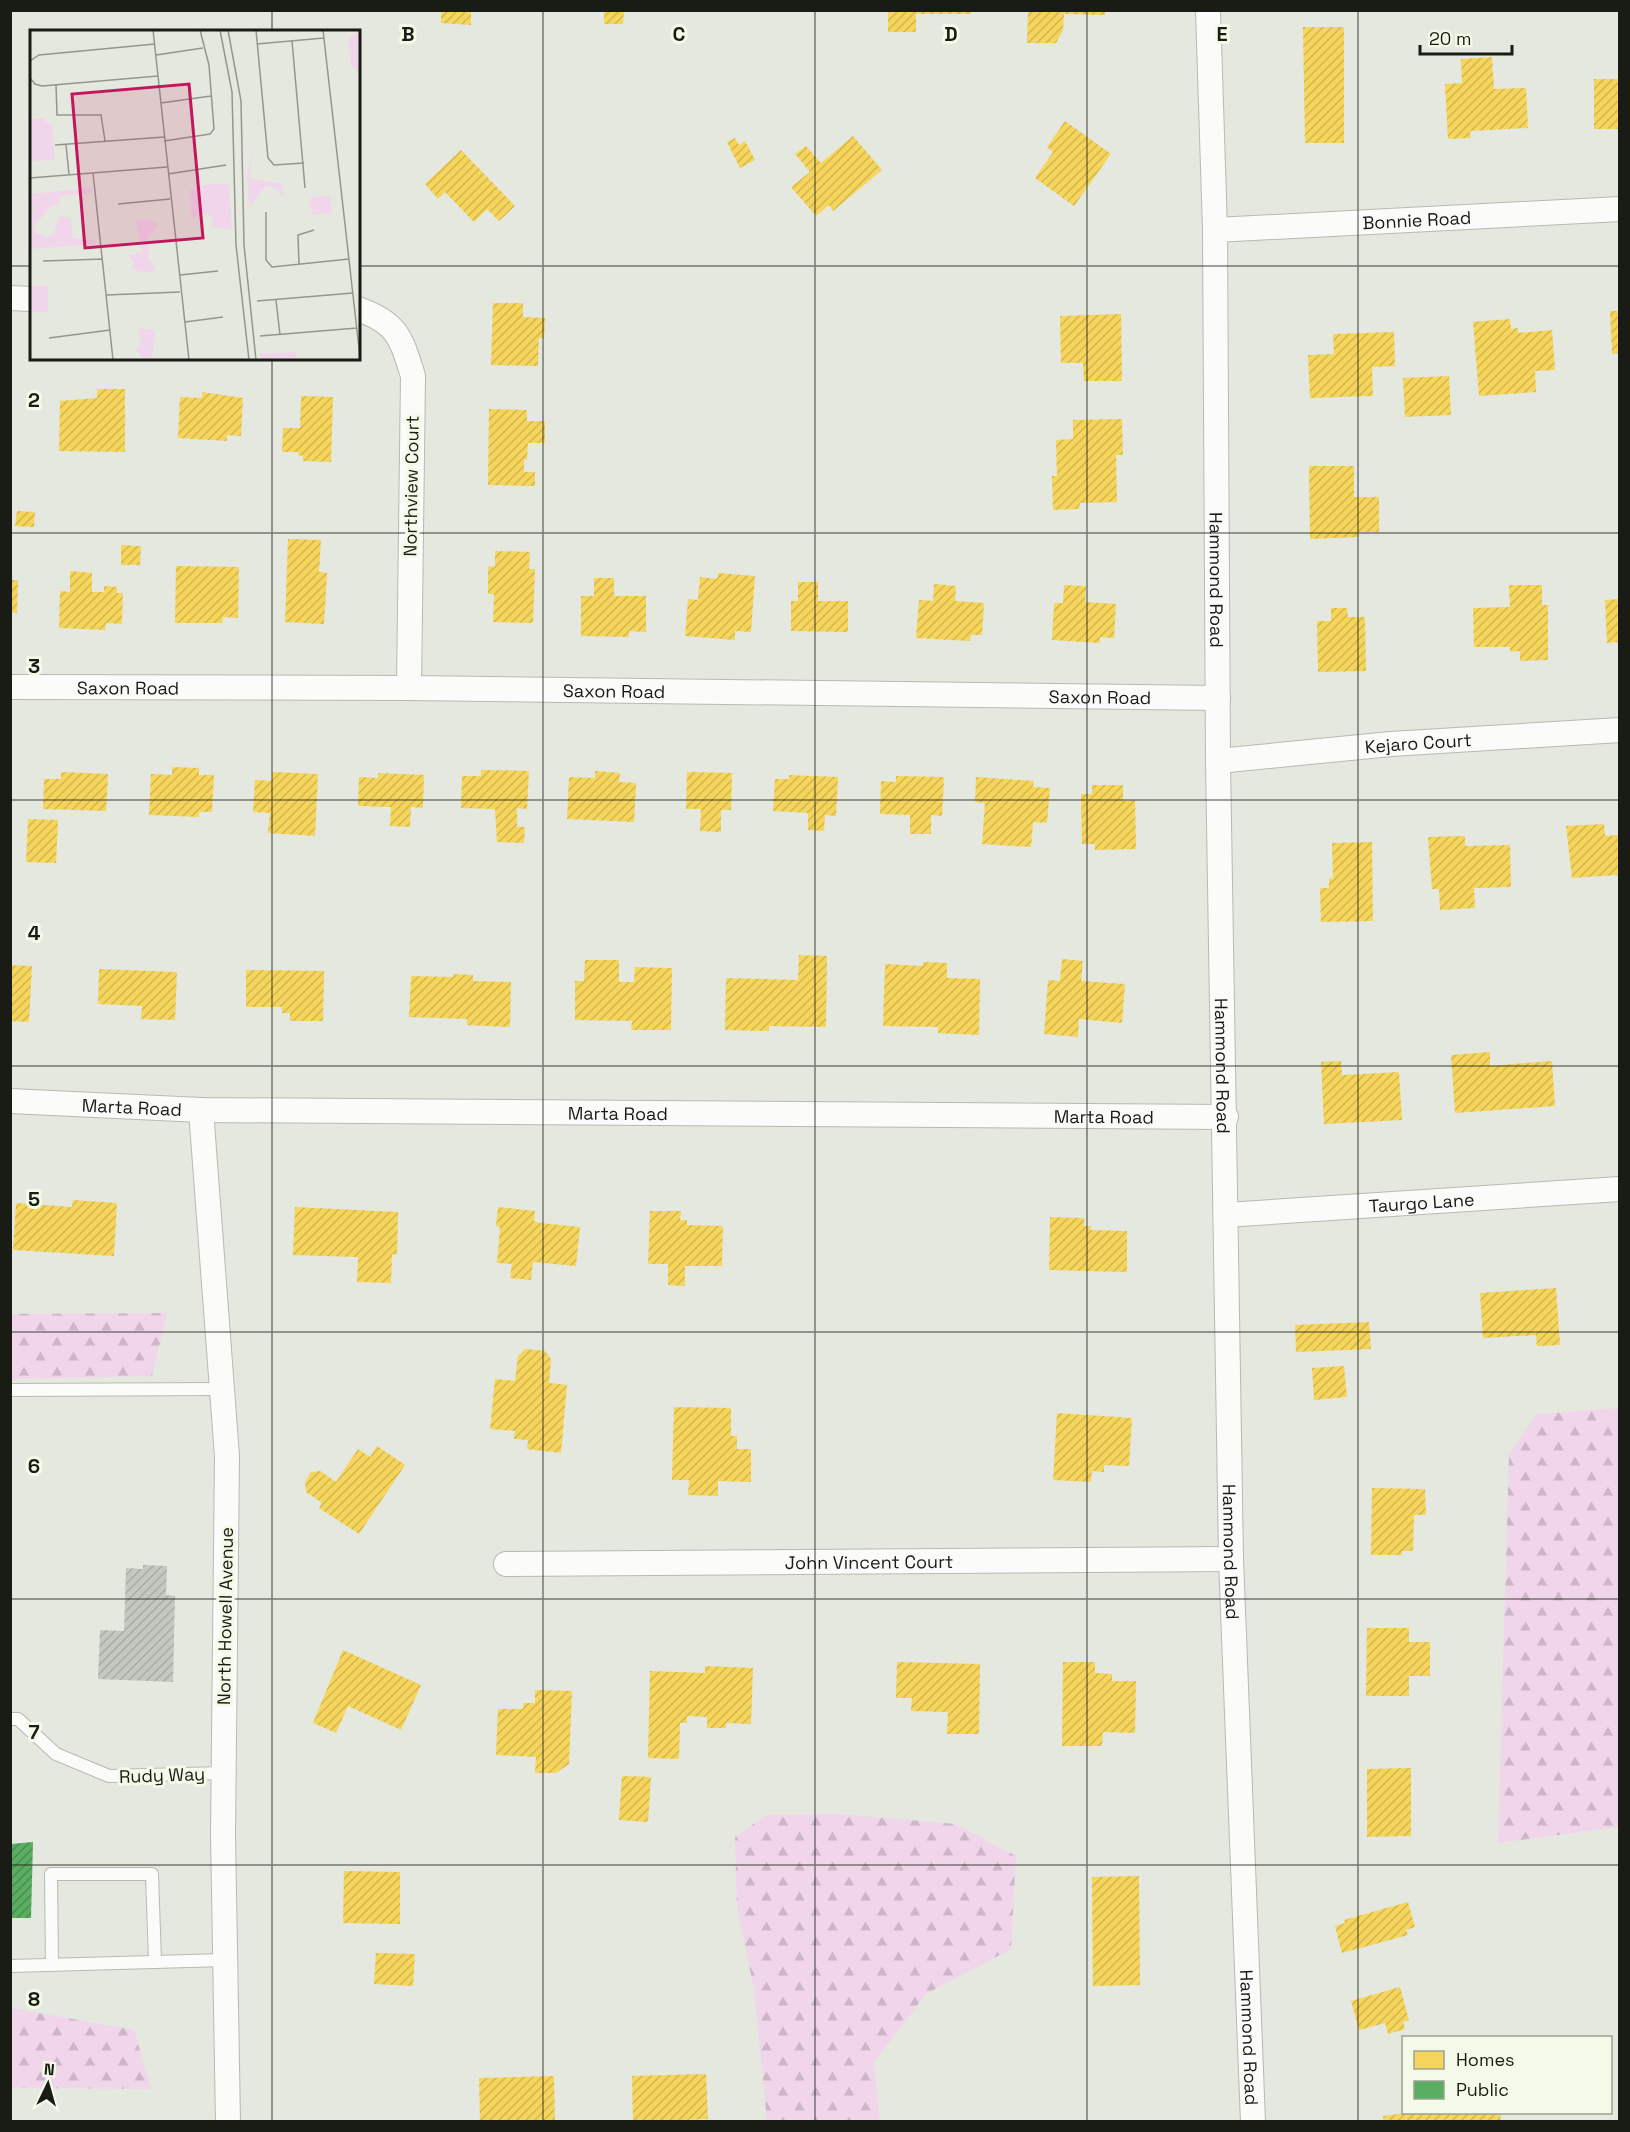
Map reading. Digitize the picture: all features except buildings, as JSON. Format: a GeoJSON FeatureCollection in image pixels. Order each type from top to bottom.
{"type":"FeatureCollection","features":[{"type":"Feature","properties":{"kind":"street","name":"Hammond Road"},"geometry":{"type":"LineString","coordinates":[[1208,10],[1215,230],[1218,761],[1226,1117],[1231,1559],[1253,2121]]}},
{"type":"Feature","properties":{"kind":"street","name":"Bonnie Road"},"geometry":{"type":"LineString","coordinates":[[1215,230],[1620,209]]}},
{"type":"Feature","properties":{"kind":"street"},"geometry":{"type":"LineString","coordinates":[[10,298],[30,299]]}},
{"type":"Feature","properties":{"kind":"street","name":"Northview Court"},"geometry":{"type":"LineString","coordinates":[[360,310],[379,316],[401,338],[413,376],[409,688]]}},
{"type":"Feature","properties":{"kind":"street","name":"Saxon Road"},"geometry":{"type":"LineString","coordinates":[[10,687],[409,688],[1218,698]]}},
{"type":"Feature","properties":{"kind":"street","name":"Kejaro Court"},"geometry":{"type":"LineString","coordinates":[[1218,761],[1391,744],[1620,730]]}},
{"type":"Feature","properties":{"kind":"street","name":"Marta Road"},"geometry":{"type":"LineString","coordinates":[[10,1101],[201,1110],[1226,1117]]}},
{"type":"Feature","properties":{"kind":"street","name":"North Howell Avenue"},"geometry":{"type":"LineString","coordinates":[[201,1110],[227,1456],[223,1773],[228,2121]]}},
{"type":"Feature","properties":{"kind":"street","name":"Taurgo Lane"},"geometry":{"type":"LineString","coordinates":[[1226,1215],[1620,1189]]}},
{"type":"Feature","properties":{"kind":"street","name":"John Vincent Court"},"geometry":{"type":"LineString","coordinates":[[506,1564],[1231,1559]]}},
{"type":"Feature","properties":{"kind":"lane"},"geometry":{"type":"LineString","coordinates":[[10,1390],[222,1389]]}},
{"type":"Feature","properties":{"kind":"lane","name":"Rudy Way"},"geometry":{"type":"LineString","coordinates":[[10,1719],[18,1719],[56,1754],[109,1776],[223,1773]]}},
{"type":"Feature","properties":{"kind":"lane"},"geometry":{"type":"LineString","coordinates":[[52,1965],[51,1874],[152,1874],[155,1962]]}},
{"type":"Feature","properties":{"kind":"lane"},"geometry":{"type":"LineString","coordinates":[[10,1966],[225,1960]]}},
{"type":"Feature","properties":{"kind":"green space"},"geometry":{"type":"Polygon","coordinates":[[[167,1313],[152,1376],[11,1379],[11,1314],[167,1313]]]}},
{"type":"Feature","properties":{"kind":"green space"},"geometry":{"type":"Polygon","coordinates":[[[1619,1408],[1619,1827],[1498,1843],[1509,1454],[1537,1414],[1619,1408]]]}},
{"type":"Feature","properties":{"kind":"green space"},"geometry":{"type":"Polygon","coordinates":[[[840,1814],[955,1824],[1016,1856],[1011,1949],[926,1994],[874,2062],[880,2121],[767,2121],[754,1989],[737,1908],[735,1837],[766,1815],[840,1814]]]}},
{"type":"Feature","properties":{"kind":"green space"},"geometry":{"type":"Polygon","coordinates":[[[11,2008],[134,2030],[151,2089],[11,2088],[11,2008]]]}}]}
